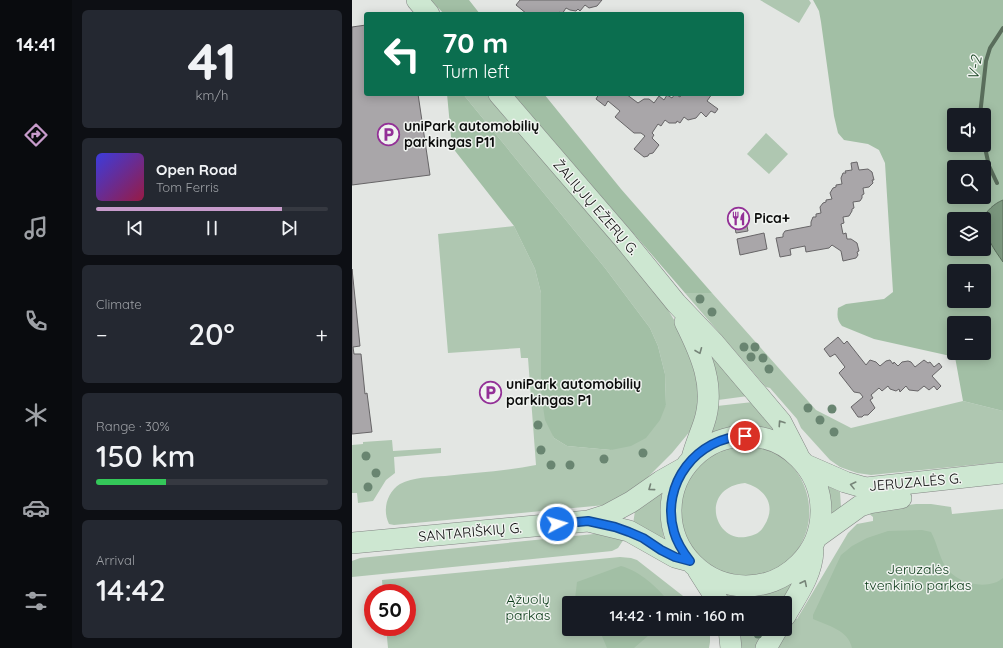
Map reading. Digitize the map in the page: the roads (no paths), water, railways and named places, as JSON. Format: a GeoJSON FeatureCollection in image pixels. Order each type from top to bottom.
{"type":"FeatureCollection","features":[{"type":"Feature","properties":{"kind":"main road"},"geometry":{"type":"LineString","coordinates":[[417,0],[427,12]]}},
{"type":"Feature","properties":{"kind":"main road","name":"ŽALIŲJŲ EŽERŲ G."},"geometry":{"type":"LineString","coordinates":[[500,96],[624,239],[676,303],[714,343],[781,422],[814,478],[821,500],[821,523],[807,577],[792,604]]}},
{"type":"Feature","properties":{"kind":"main road","name":"ŽALIŲJŲ EŽERŲ G."},"geometry":{"type":"LineString","coordinates":[[676,303],[703,361],[709,388],[709,405],[705,422],[688,463],[676,483],[672,499],[671,516],[674,532],[680,548],[693,564],[714,596]]}},
{"type":"Feature","properties":{"kind":"main road","name":"SANTARIŠKIŲ G."},"geometry":{"type":"LineString","coordinates":[[352,543],[588,521],[608,514],[631,502],[688,463],[705,448],[720,440],[737,436],[754,436],[776,442],[786,447],[803,461]]}},
{"type":"Feature","properties":{"kind":"main road","name":"JERUZALĖS G."},"geometry":{"type":"LineString","coordinates":[[803,461],[845,482],[866,488],[1003,473]]}},
{"type":"Feature","properties":{"kind":"main road","name":"JERUZALĖS G."},"geometry":{"type":"LineString","coordinates":[[815,542],[850,513],[860,506],[869,503],[900,498],[1003,487]]}},
{"type":"Feature","properties":{"kind":"main road","name":"SANTARIŠKIŲ G."},"geometry":{"type":"LineString","coordinates":[[588,521],[629,532],[643,538],[668,554],[693,564]]}},
{"type":"Feature","properties":{"kind":"main road"},"geometry":{"type":"LineString","coordinates":[[693,564],[713,579],[728,584],[745,587],[761,585],[777,580],[792,571],[804,560],[815,542]]}},
{"type":"Feature","properties":{"kind":"main road"},"geometry":{"type":"LineString","coordinates":[[730,636],[731,648]]}},
{"type":"Feature","properties":{"kind":"main road"},"geometry":{"type":"LineString","coordinates":[[766,648],[773,636]]}},
{"type":"Feature","properties":{"kind":"waterway","name":"V-2"},"geometry":{"type":"LineString","coordinates":[[981,108],[986,61],[990,48],[1003,28]]}},
{"type":"Feature","properties":{"kind":"waterway","name":"V-2"},"geometry":{"type":"LineString","coordinates":[[986,152],[989,166],[997,183]]}},
{"type":"Feature","properties":{"kind":"place","name":"uniPark automobilių parkingas P11"},"geometry":{"type":"Point","coordinates":[388,134]}},
{"type":"Feature","properties":{"kind":"place","name":"Pica+"},"geometry":{"type":"Point","coordinates":[738,218]}},
{"type":"Feature","properties":{"kind":"place","name":"uniPark automobilių parkingas P1"},"geometry":{"type":"Point","coordinates":[490,392]}},
{"type":"Feature","properties":{"kind":"park label","name":"Jeruzalės tvenkinio parkas"},"geometry":{"type":"Point","coordinates":[918,578]}},
{"type":"Feature","properties":{"kind":"park label","name":"Ąžuolų parkas"},"geometry":{"type":"Point","coordinates":[528,608]}}]}
